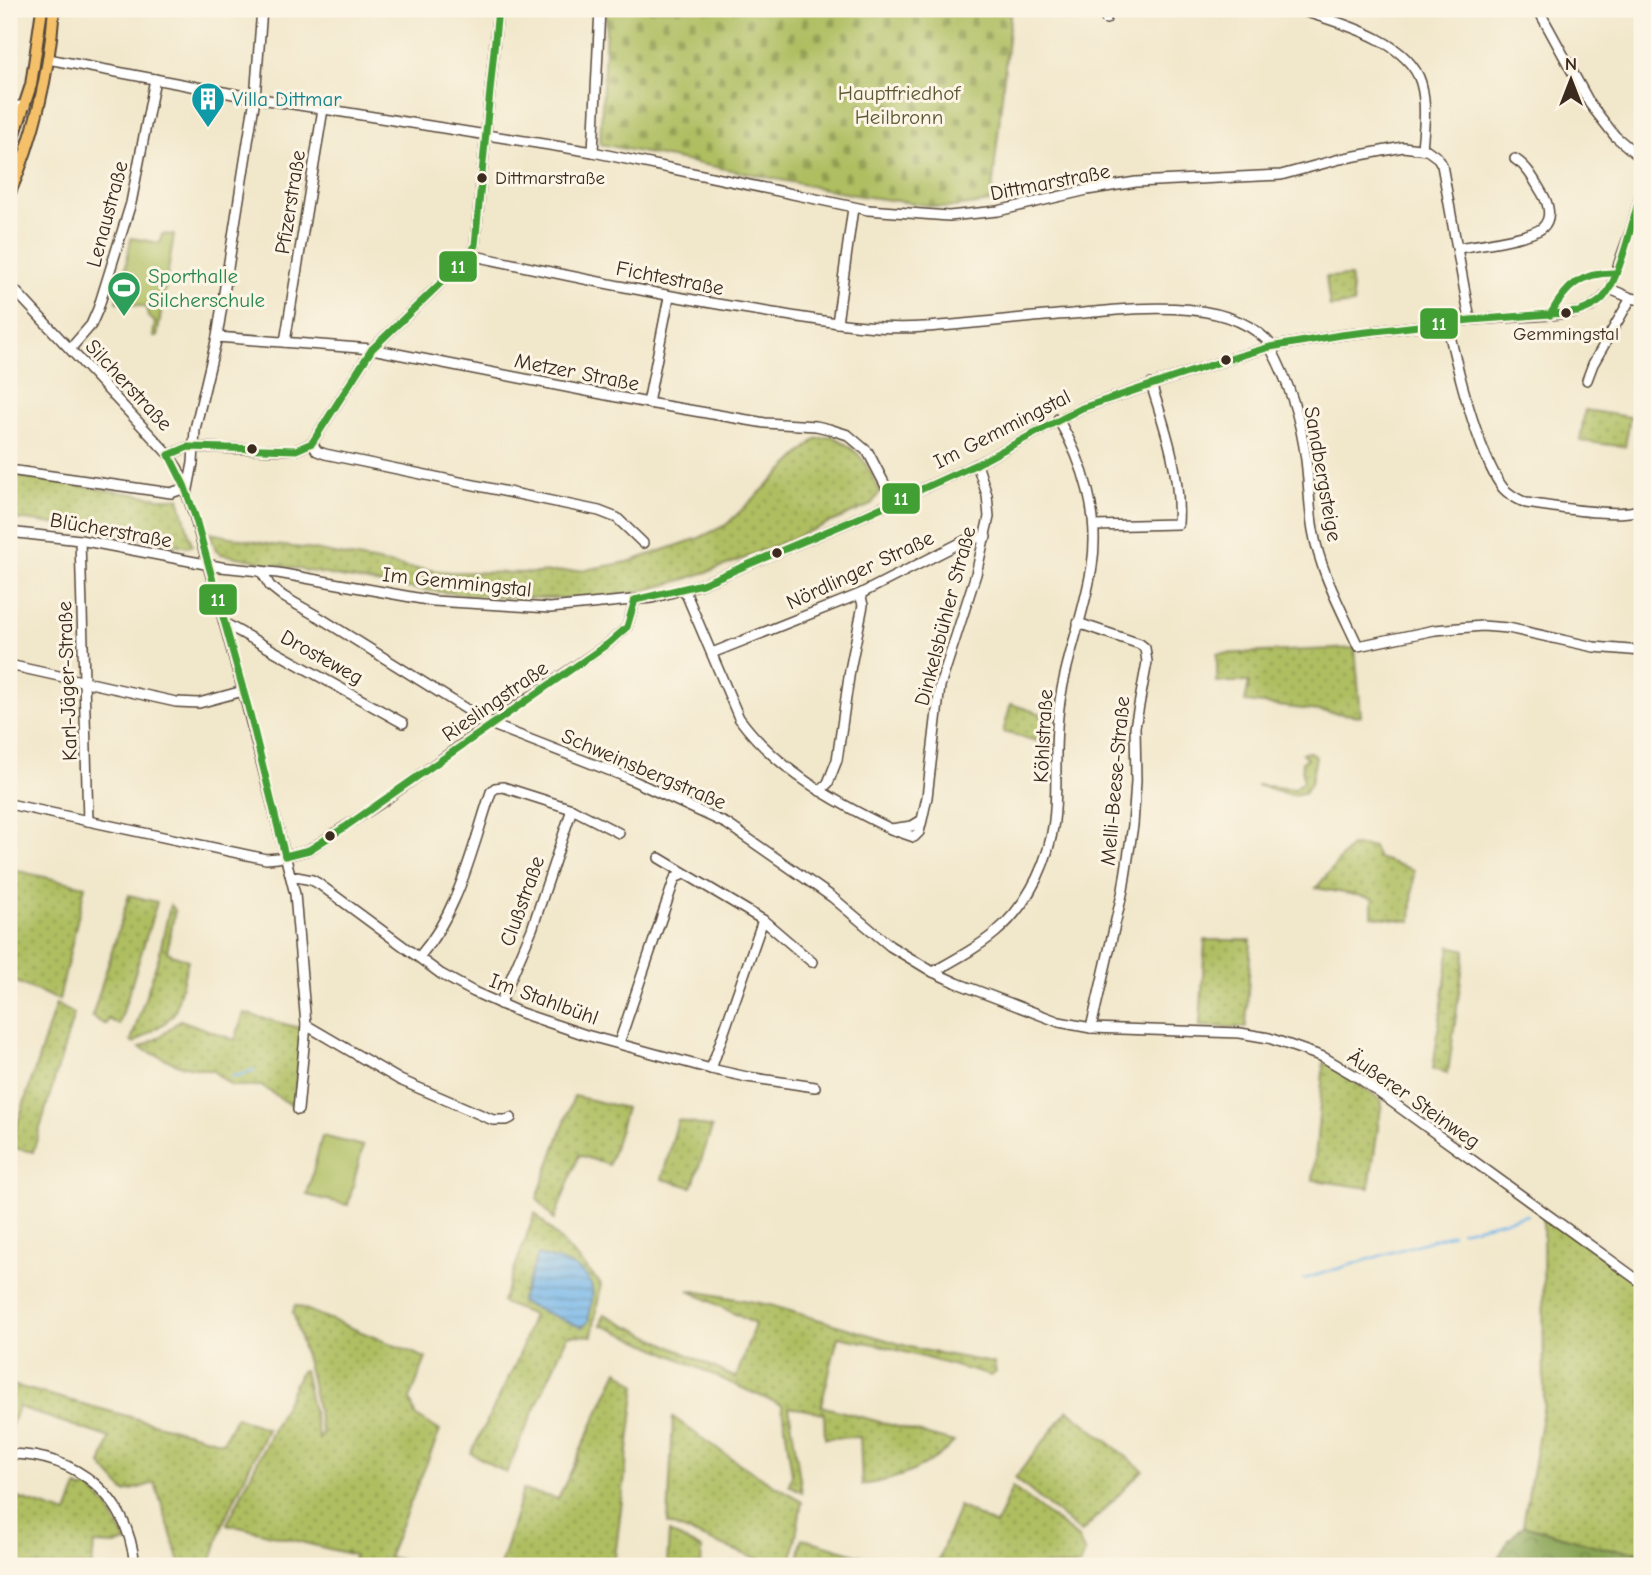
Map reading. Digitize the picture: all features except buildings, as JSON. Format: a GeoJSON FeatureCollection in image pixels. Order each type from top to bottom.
{"type":"FeatureCollection","features":[{"type":"Feature","properties":{"kind":"main road"},"geometry":{"type":"LineString","coordinates":[[10,149],[25,106],[38,45],[42,9]]}},
{"type":"Feature","properties":{"kind":"main road"},"geometry":{"type":"LineString","coordinates":[[9,195],[37,115],[54,9]]}},
{"type":"Feature","properties":{"kind":"street"},"geometry":{"type":"LineString","coordinates":[[9,470],[171,493],[186,491],[195,448],[195,429],[217,337],[255,98],[262,9]]}},
{"type":"Feature","properties":{"kind":"street"},"geometry":{"type":"LineString","coordinates":[[169,455],[180,449],[195,448],[296,450],[312,443],[372,349],[470,255],[477,233],[484,133],[498,9]]}},
{"type":"Feature","properties":{"kind":"street"},"geometry":{"type":"LineString","coordinates":[[593,152],[600,9]]}},
{"type":"Feature","properties":{"kind":"street"},"geometry":{"type":"LineString","coordinates":[[1106,19],[1107,9]]}},
{"type":"Feature","properties":{"kind":"street"},"geometry":{"type":"LineString","coordinates":[[1297,9],[1375,38],[1396,49],[1411,62],[1422,84],[1425,116],[1422,148],[1438,158],[1442,165],[1470,320]]}},
{"type":"Feature","properties":{"kind":"street"},"geometry":{"type":"LineString","coordinates":[[1538,9],[1590,104],[1615,136],[1642,159]]}},
{"type":"Feature","properties":{"kind":"street","name":"Dittmarstraße"},"geometry":{"type":"LineString","coordinates":[[48,59],[255,98],[593,152],[853,208],[949,216],[998,211],[1087,190],[1136,182],[1281,175],[1380,151],[1422,148]]}},
{"type":"Feature","properties":{"kind":"street","name":"Lenaustraße"},"geometry":{"type":"LineString","coordinates":[[71,348],[91,325],[98,309],[131,203],[155,79]]}},
{"type":"Feature","properties":{"kind":"street"},"geometry":{"type":"LineString","coordinates":[[9,106],[25,106]]}},
{"type":"Feature","properties":{"kind":"street","name":"Pfizerstraße"},"geometry":{"type":"LineString","coordinates":[[285,342],[323,109]]}},
{"type":"Feature","properties":{"kind":"street"},"geometry":{"type":"LineString","coordinates":[[1458,248],[1517,237],[1539,230],[1545,225],[1549,211],[1545,198],[1525,165],[1515,159]]}},
{"type":"Feature","properties":{"kind":"street"},"geometry":{"type":"LineString","coordinates":[[1642,188],[1610,289],[1642,300]]}},
{"type":"Feature","properties":{"kind":"street"},"geometry":{"type":"LineString","coordinates":[[837,323],[853,208]]}},
{"type":"Feature","properties":{"kind":"street","name":"Fichtestraße"},"geometry":{"type":"LineString","coordinates":[[470,255],[669,298],[837,323],[923,327],[1169,307],[1230,319],[1258,332],[1272,347]]}},
{"type":"Feature","properties":{"kind":"street","name":"Silcherstraße"},"geometry":{"type":"LineString","coordinates":[[10,282],[169,455],[178,469],[186,491],[292,876],[300,937],[306,1025],[298,1110]]}},
{"type":"Feature","properties":{"kind":"street","name":"Im Gemmingstal"},"geometry":{"type":"LineString","coordinates":[[207,564],[433,601],[474,605],[550,608],[635,600],[684,589],[894,502],[977,464],[1058,419],[1110,397],[1272,347],[1341,335],[1447,322],[1578,312],[1602,299],[1610,289]]}},
{"type":"Feature","properties":{"kind":"street"},"geometry":{"type":"LineString","coordinates":[[648,403],[669,298]]}},
{"type":"Feature","properties":{"kind":"street"},"geometry":{"type":"LineString","coordinates":[[1587,380],[1593,364],[1631,298]]}},
{"type":"Feature","properties":{"kind":"street"},"geometry":{"type":"LineString","coordinates":[[1447,322],[1459,380],[1470,414],[1489,464],[1503,488],[1526,503],[1607,512],[1637,511],[1642,508]]}},
{"type":"Feature","properties":{"kind":"street","name":"Metzer Straße"},"geometry":{"type":"LineString","coordinates":[[217,337],[372,349],[648,403],[765,423],[816,426],[848,435],[868,452],[894,502]]}},
{"type":"Feature","properties":{"kind":"street","name":"Sandbergsteige"},"geometry":{"type":"LineString","coordinates":[[1272,347],[1288,383],[1298,416],[1318,551],[1358,646],[1465,626],[1508,628],[1594,647],[1642,651]]}},
{"type":"Feature","properties":{"kind":"street"},"geometry":{"type":"LineString","coordinates":[[1094,526],[1178,524],[1179,496],[1172,454],[1151,384]]}},
{"type":"Feature","properties":{"kind":"street","name":"Köhlstraße"},"geometry":{"type":"LineString","coordinates":[[933,972],[984,943],[1016,914],[1037,878],[1054,830],[1057,717],[1092,567],[1094,526],[1081,467],[1058,419]]}},
{"type":"Feature","properties":{"kind":"street"},"geometry":{"type":"LineString","coordinates":[[312,443],[317,451],[325,454],[609,514],[617,517],[643,543]]}},
{"type":"Feature","properties":{"kind":"street","name":"Dinkelsbühler Straße"},"geometry":{"type":"LineString","coordinates":[[820,791],[891,830],[914,837],[919,832],[927,797],[940,686],[986,537],[989,517],[987,495],[977,464]]}},
{"type":"Feature","properties":{"kind":"street","name":"Blücherstraße"},"geometry":{"type":"LineString","coordinates":[[9,532],[80,540],[207,564]]}},
{"type":"Feature","properties":{"kind":"street","name":"Nördlinger Straße"},"geometry":{"type":"LineString","coordinates":[[712,653],[860,594],[968,539],[986,537]]}},
{"type":"Feature","properties":{"kind":"street","name":"Karl-Jäger-Straße"},"geometry":{"type":"LineString","coordinates":[[80,540],[88,821]]}},
{"type":"Feature","properties":{"kind":"street","name":"Schweinsbergstraße"},"geometry":{"type":"LineString","coordinates":[[261,571],[270,586],[284,597],[490,724],[654,789],[727,824],[832,897],[890,946],[933,972],[1059,1022],[1091,1028]]}},
{"type":"Feature","properties":{"kind":"street"},"geometry":{"type":"LineString","coordinates":[[684,589],[739,718],[750,733],[793,773],[820,791],[828,783],[837,760],[863,605],[860,594]]}},
{"type":"Feature","properties":{"kind":"street","name":"Rieslingstraße"},"geometry":{"type":"LineString","coordinates":[[9,804],[250,856],[272,859],[309,850],[619,635],[630,619],[635,600]]}},
{"type":"Feature","properties":{"kind":"street","name":"Drosteweg"},"geometry":{"type":"LineString","coordinates":[[224,623],[403,723]]}},
{"type":"Feature","properties":{"kind":"street","name":"Melli-Beese-Straße"},"geometry":{"type":"LineString","coordinates":[[1079,623],[1140,644],[1145,648],[1147,662],[1135,727],[1136,781],[1133,825],[1123,890],[1091,1028]]}},
{"type":"Feature","properties":{"kind":"street"},"geometry":{"type":"LineString","coordinates":[[9,665],[184,702],[206,701],[243,691]]}},
{"type":"Feature","properties":{"kind":"street"},"geometry":{"type":"LineString","coordinates":[[419,957],[434,939],[456,896],[491,792],[495,788],[503,787],[572,809],[619,833]]}},
{"type":"Feature","properties":{"kind":"street","name":"Clußstraße"},"geometry":{"type":"LineString","coordinates":[[500,1003],[532,929],[572,809]]}},
{"type":"Feature","properties":{"kind":"street"},"geometry":{"type":"LineString","coordinates":[[659,858],[763,920],[812,962]]}},
{"type":"Feature","properties":{"kind":"street"},"geometry":{"type":"LineString","coordinates":[[619,1043],[675,878],[684,874]]}},
{"type":"Feature","properties":{"kind":"street","name":"Im Stahlbühl"},"geometry":{"type":"LineString","coordinates":[[292,876],[319,884],[456,983],[551,1024],[711,1069],[815,1087]]}},
{"type":"Feature","properties":{"kind":"street"},"geometry":{"type":"LineString","coordinates":[[711,1069],[763,920]]}},
{"type":"Feature","properties":{"kind":"street"},"geometry":{"type":"LineString","coordinates":[[306,1025],[323,1032],[400,1080],[493,1120],[507,1121],[511,1118]]}},
{"type":"Feature","properties":{"kind":"street","name":"Äußerer Steinweg"},"geometry":{"type":"LineString","coordinates":[[1091,1028],[1240,1033],[1269,1038],[1323,1057],[1359,1078],[1642,1283]]}},
{"type":"Feature","properties":{"kind":"street"},"geometry":{"type":"LineString","coordinates":[[9,1454],[65,1465],[96,1483],[122,1518],[135,1566]]}},
{"type":"Feature","properties":{"kind":"green space","name":"Hauptfriedhof Heilbronn"},"geometry":{"type":"Polygon","coordinates":[[[607,9],[1011,9],[991,202],[946,208],[855,195],[600,144],[607,9]]]}},
{"type":"Feature","properties":{"kind":"green space"},"geometry":{"type":"Polygon","coordinates":[[[162,234],[174,235],[157,337],[153,337],[155,322],[148,317],[146,307],[117,302],[117,290],[122,288],[131,238],[160,243],[162,234]]]}},
{"type":"Feature","properties":{"kind":"green space"},"geometry":{"type":"Polygon","coordinates":[[[1350,276],[1354,304],[1330,307],[1326,277],[1350,276]]]}},
{"type":"Feature","properties":{"kind":"green space"},"geometry":{"type":"Polygon","coordinates":[[[1585,410],[1630,417],[1625,447],[1580,441],[1585,410]]]}},
{"type":"Feature","properties":{"kind":"green space"},"geometry":{"type":"Polygon","coordinates":[[[832,436],[857,453],[871,473],[880,492],[871,505],[727,565],[626,594],[584,598],[510,598],[386,585],[221,554],[216,550],[210,533],[410,568],[449,572],[536,573],[584,570],[628,562],[699,538],[726,525],[816,439],[832,436]]]}},
{"type":"Feature","properties":{"kind":"green space"},"geometry":{"type":"Polygon","coordinates":[[[9,475],[160,498],[179,498],[192,545],[188,547],[9,518],[9,475]]]}},
{"type":"Feature","properties":{"kind":"green space"},"geometry":{"type":"Polygon","coordinates":[[[1355,648],[1361,716],[1245,702],[1249,682],[1217,682],[1217,654],[1355,648]]]}},
{"type":"Feature","properties":{"kind":"green space"},"geometry":{"type":"Polygon","coordinates":[[[1011,704],[1051,717],[1048,744],[1003,732],[1011,704]]]}},
{"type":"Feature","properties":{"kind":"green space"},"geometry":{"type":"Polygon","coordinates":[[[1310,752],[1316,757],[1311,783],[1304,793],[1292,795],[1256,785],[1294,789],[1303,781],[1302,762],[1307,759],[1302,753],[1310,752]]]}},
{"type":"Feature","properties":{"kind":"green space"},"geometry":{"type":"Polygon","coordinates":[[[1351,846],[1373,847],[1378,858],[1414,870],[1411,921],[1372,916],[1372,898],[1316,888],[1351,846]]]}},
{"type":"Feature","properties":{"kind":"green space"},"geometry":{"type":"Polygon","coordinates":[[[9,869],[85,886],[59,1000],[9,979],[9,869]]]}},
{"type":"Feature","properties":{"kind":"green space"},"geometry":{"type":"Polygon","coordinates":[[[129,895],[157,902],[119,1025],[109,1019],[106,1025],[92,1017],[129,895]]]}},
{"type":"Feature","properties":{"kind":"green space"},"geometry":{"type":"Polygon","coordinates":[[[170,905],[175,910],[167,952],[188,960],[175,1012],[166,1022],[134,1043],[131,1041],[159,956],[170,905]]]}},
{"type":"Feature","properties":{"kind":"green space"},"geometry":{"type":"Polygon","coordinates":[[[1205,940],[1251,940],[1246,1028],[1200,1026],[1205,940]]]}},
{"type":"Feature","properties":{"kind":"green space"},"geometry":{"type":"Polygon","coordinates":[[[1450,946],[1465,950],[1448,1073],[1433,1069],[1450,946]]]}},
{"type":"Feature","properties":{"kind":"green space"},"geometry":{"type":"Polygon","coordinates":[[[56,1004],[74,1014],[33,1152],[10,1147],[56,1004]]]}},
{"type":"Feature","properties":{"kind":"green space"},"geometry":{"type":"Polygon","coordinates":[[[244,1013],[303,1029],[293,1106],[261,1086],[232,1086],[213,1071],[179,1065],[140,1048],[161,1036],[180,1020],[235,1040],[244,1013]]]}},
{"type":"Feature","properties":{"kind":"green space"},"geometry":{"type":"Polygon","coordinates":[[[1324,1061],[1382,1101],[1369,1188],[1313,1180],[1324,1061]]]}},
{"type":"Feature","properties":{"kind":"green space"},"geometry":{"type":"Polygon","coordinates":[[[574,1096],[626,1108],[609,1165],[579,1155],[554,1220],[537,1198],[574,1096]]]}},
{"type":"Feature","properties":{"kind":"green space"},"geometry":{"type":"Polygon","coordinates":[[[678,1120],[712,1128],[692,1187],[662,1179],[678,1120]]]}},
{"type":"Feature","properties":{"kind":"green space"},"geometry":{"type":"Polygon","coordinates":[[[322,1136],[363,1146],[348,1205],[307,1195],[322,1136]]]}},
{"type":"Feature","properties":{"kind":"green space"},"geometry":{"type":"Polygon","coordinates":[[[1543,1212],[1642,1286],[1642,1552],[1607,1549],[1523,1525],[1544,1404],[1543,1212]]]}},
{"type":"Feature","properties":{"kind":"green space"},"geometry":{"type":"Polygon","coordinates":[[[535,1213],[601,1284],[592,1336],[568,1335],[506,1473],[471,1453],[517,1361],[533,1315],[502,1303],[535,1213]]]}},
{"type":"Feature","properties":{"kind":"green space"},"geometry":{"type":"Polygon","coordinates":[[[688,1290],[770,1305],[917,1349],[994,1363],[996,1372],[991,1376],[879,1345],[838,1337],[821,1406],[954,1442],[923,1466],[887,1480],[862,1485],[860,1437],[825,1438],[824,1413],[789,1407],[802,1492],[789,1485],[792,1474],[782,1405],[601,1325],[604,1314],[736,1378],[755,1324],[688,1290]]]}},
{"type":"Feature","properties":{"kind":"green space"},"geometry":{"type":"Polygon","coordinates":[[[295,1305],[426,1358],[410,1399],[415,1415],[440,1431],[388,1557],[430,1566],[352,1566],[354,1555],[227,1524],[301,1371],[304,1370],[319,1439],[322,1433],[293,1312],[295,1305]]]}},
{"type":"Feature","properties":{"kind":"green space"},"geometry":{"type":"Polygon","coordinates":[[[618,1370],[636,1385],[614,1566],[500,1566],[523,1490],[558,1499],[618,1370]]]}},
{"type":"Feature","properties":{"kind":"green space"},"geometry":{"type":"Polygon","coordinates":[[[9,1384],[223,1442],[236,1417],[267,1429],[223,1524],[210,1566],[181,1566],[155,1483],[125,1492],[101,1465],[110,1438],[18,1407],[9,1432],[9,1384]]]}},
{"type":"Feature","properties":{"kind":"green space"},"geometry":{"type":"Polygon","coordinates":[[[1068,1410],[1143,1470],[1081,1533],[1015,1478],[1068,1410]]]}},
{"type":"Feature","properties":{"kind":"green space"},"geometry":{"type":"Polygon","coordinates":[[[673,1417],[768,1482],[802,1501],[791,1566],[775,1566],[668,1524],[673,1417]]]}},
{"type":"Feature","properties":{"kind":"green space"},"geometry":{"type":"Polygon","coordinates":[[[87,1485],[107,1506],[127,1542],[114,1545],[94,1544],[92,1566],[9,1566],[9,1495],[67,1514],[77,1487],[83,1490],[87,1485]]]}},
{"type":"Feature","properties":{"kind":"green space"},"geometry":{"type":"Polygon","coordinates":[[[1012,1487],[1077,1537],[1085,1553],[1079,1566],[936,1566],[959,1506],[996,1525],[1012,1487]]]}},
{"type":"Feature","properties":{"kind":"green space"},"geometry":{"type":"Polygon","coordinates":[[[1523,1525],[1607,1549],[1642,1552],[1642,1566],[1493,1566],[1508,1541],[1523,1525]]]}},
{"type":"Feature","properties":{"kind":"green space"},"geometry":{"type":"Polygon","coordinates":[[[669,1532],[702,1549],[701,1566],[667,1566],[669,1532]]]}},
{"type":"Feature","properties":{"kind":"green space"},"geometry":{"type":"Polygon","coordinates":[[[802,1538],[895,1566],[797,1566],[802,1538]]]}},
{"type":"Feature","properties":{"kind":"water"},"geometry":{"type":"Polygon","coordinates":[[[538,1255],[571,1265],[590,1281],[592,1293],[588,1322],[581,1327],[520,1302],[538,1255]]]}},
{"type":"Feature","properties":{"kind":"waterway"},"geometry":{"type":"LineString","coordinates":[[232,1077],[239,1077],[254,1070]]}},
{"type":"Feature","properties":{"kind":"waterway"},"geometry":{"type":"LineString","coordinates":[[1461,1231],[1527,1215]]}},
{"type":"Feature","properties":{"kind":"waterway"},"geometry":{"type":"LineString","coordinates":[[1304,1279],[1452,1234]]}},
{"type":"Feature","properties":{"kind":"transit line","name":"11"},"geometry":{"type":"LineString","coordinates":[[285,856],[251,718],[195,516],[169,455],[188,447],[296,450],[312,443],[372,349],[470,255],[475,245],[498,9]]}},
{"type":"Feature","properties":{"kind":"transit line","name":"11"},"geometry":{"type":"LineString","coordinates":[[635,600],[702,584],[977,464],[1082,408],[1226,360],[1270,347],[1341,335],[1585,310],[1602,299],[1608,291],[1626,246],[1642,188]]}},
{"type":"Feature","properties":{"kind":"transit line","name":"11"},"geometry":{"type":"LineString","coordinates":[[1550,315],[1562,296],[1576,283],[1593,275],[1616,273]]}},
{"type":"Feature","properties":{"kind":"transit line","name":"11"},"geometry":{"type":"LineString","coordinates":[[285,856],[309,850],[345,827],[609,643],[627,627],[635,600]]}},
{"type":"Feature","properties":{"kind":"place","name":"Villa Dittmar"},"geometry":{"type":"Point","coordinates":[208,129]}},
{"type":"Feature","properties":{"kind":"place","name":"Dittmarstraße"},"geometry":{"type":"Point","coordinates":[482,178]}},
{"type":"Feature","properties":{"kind":"place","name":"Gemmingstal"},"geometry":{"type":"Point","coordinates":[1566,313]}},
{"type":"Feature","properties":{"kind":"place","name":"Sporthalle Silcherschule"},"geometry":{"type":"Point","coordinates":[124,318]}}]}
